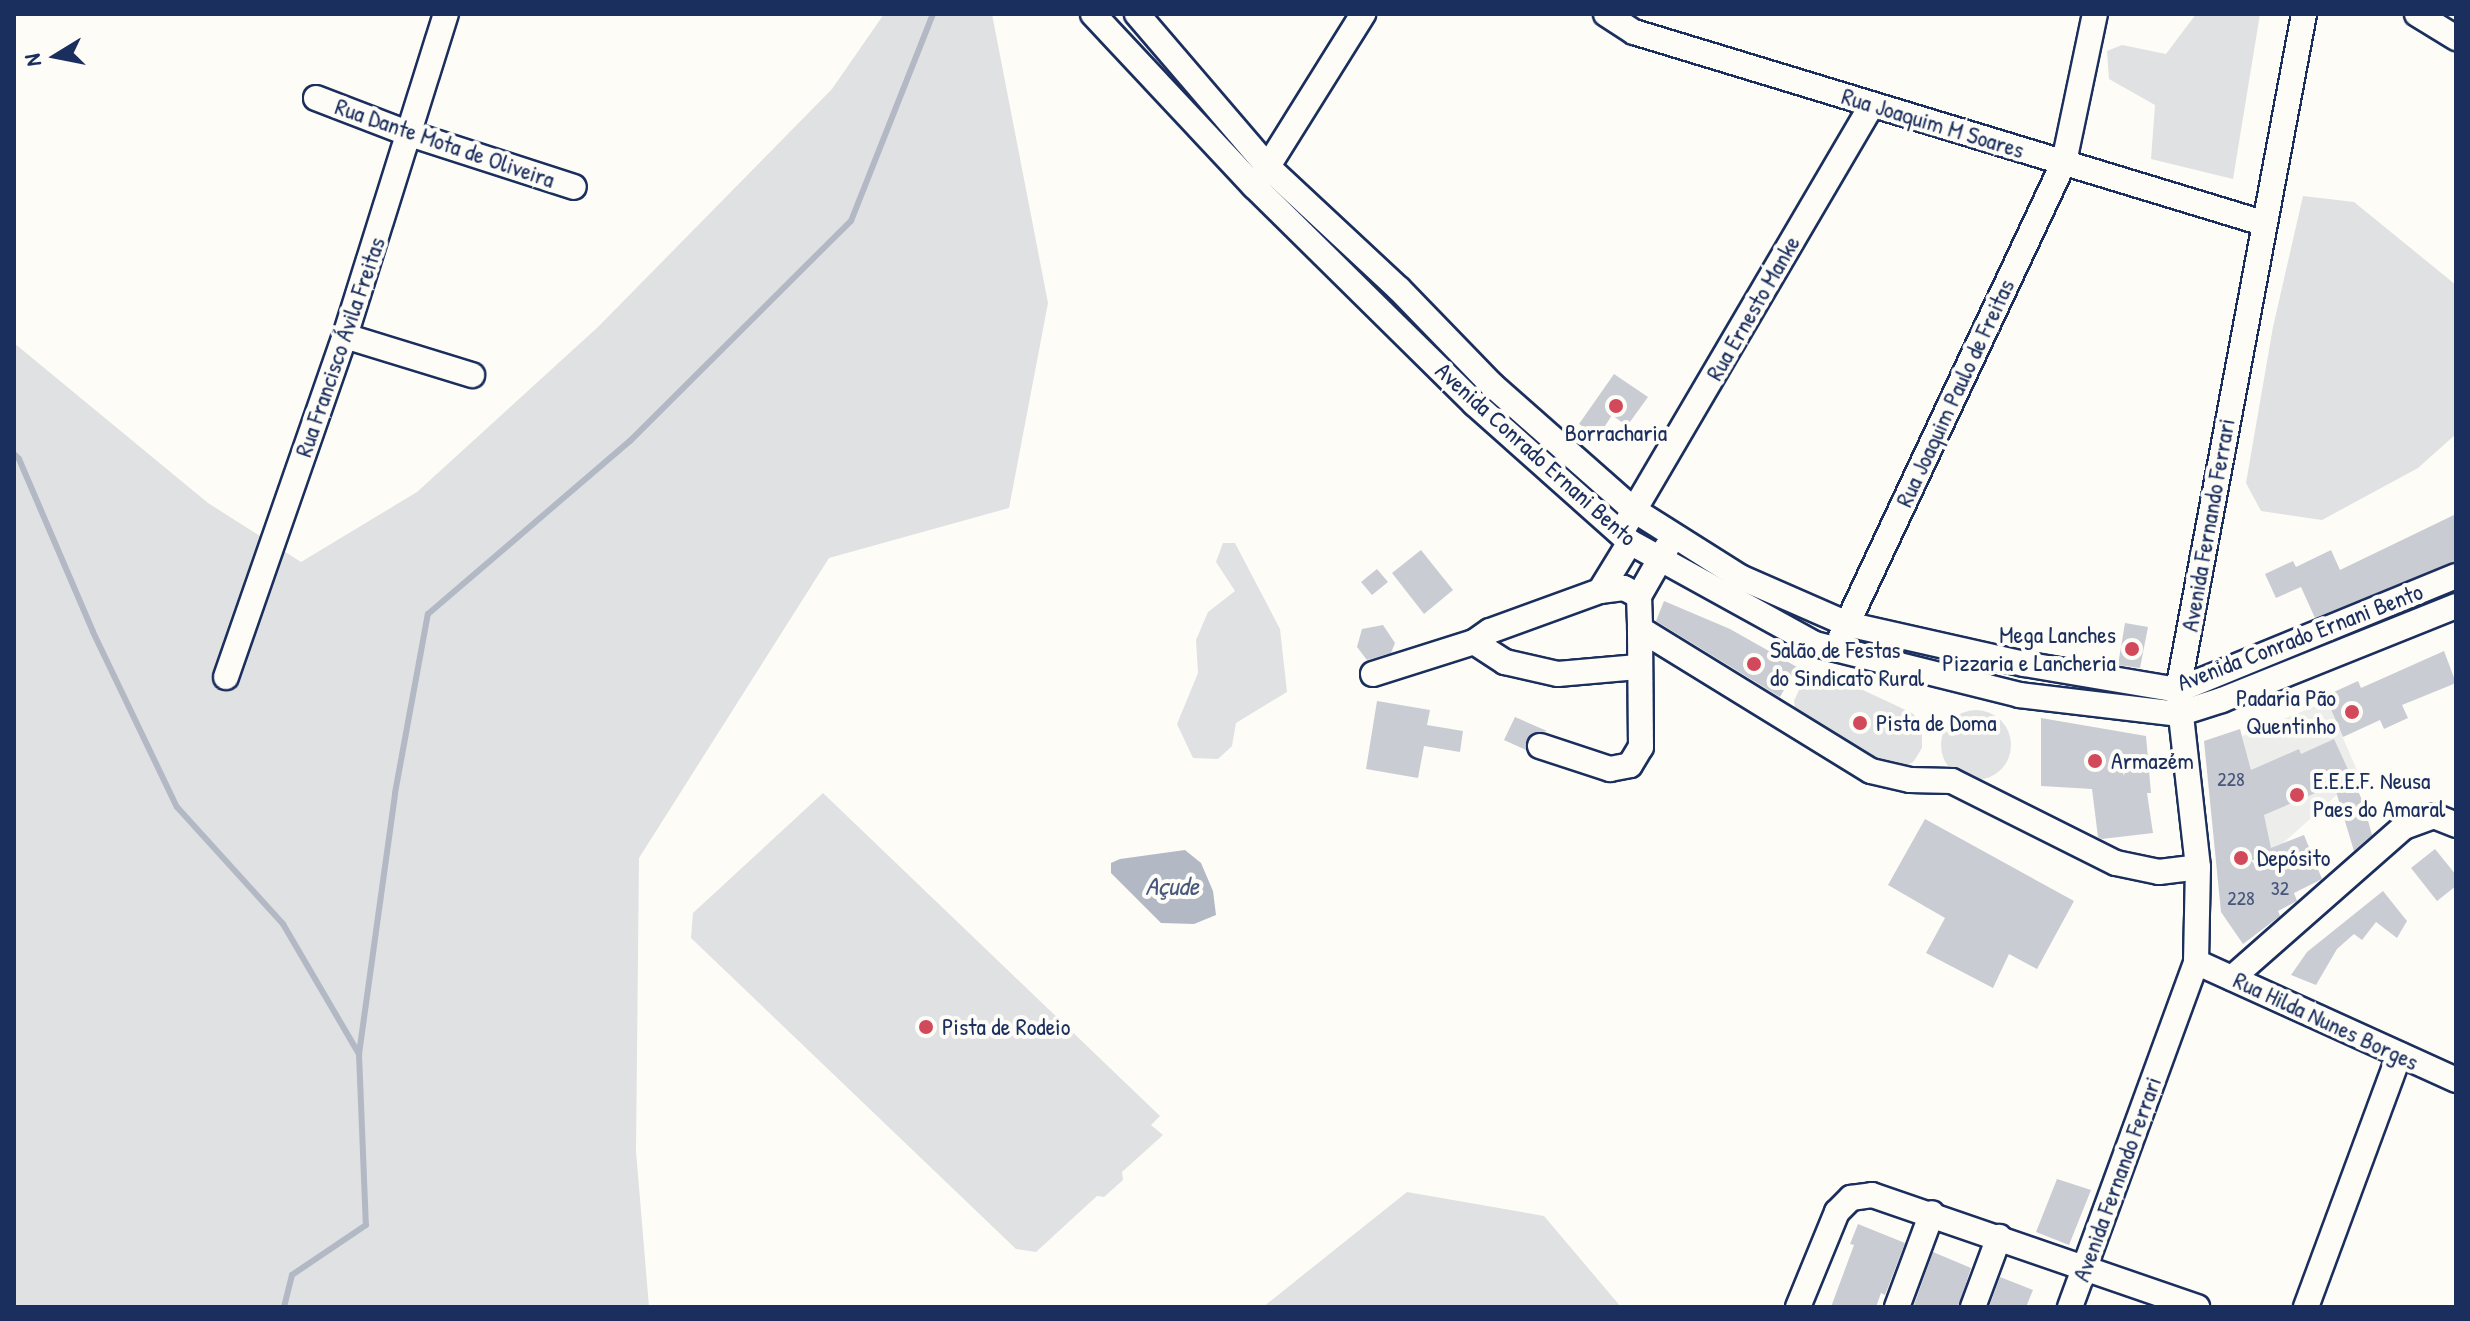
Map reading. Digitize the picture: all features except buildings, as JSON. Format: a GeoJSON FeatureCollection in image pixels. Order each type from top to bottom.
{"type":"FeatureCollection","features":[{"type":"Feature","properties":{"kind":"street","name":"Rua Francisco Ávila Freitas"},"geometry":{"type":"LineString","coordinates":[[226,677],[345,336],[446,14]]}},
{"type":"Feature","properties":{"kind":"street","name":"Avenida Conrado Ernani Bento"},"geometry":{"type":"LineString","coordinates":[[1093,14],[1254,186],[1475,404],[1625,538],[1725,598],[1815,644],[2019,695],[2178,702],[2222,700],[2456,606]]}},
{"type":"Feature","properties":{"kind":"street","name":"Avenida Conrado Ernani Bento"},"geometry":{"type":"LineString","coordinates":[[1137,14],[1268,167],[1399,289],[1492,385],[1634,510],[1740,577],[1847,624],[2178,702],[2456,576]]}},
{"type":"Feature","properties":{"kind":"street"},"geometry":{"type":"LineString","coordinates":[[1254,186],[1363,14]]}},
{"type":"Feature","properties":{"kind":"street","name":"Rua Joaquim M Soares"},"geometry":{"type":"LineString","coordinates":[[1606,14],[1634,32],[2263,223]]}},
{"type":"Feature","properties":{"kind":"street","name":"Rua Joaquim Paulo de Freitas"},"geometry":{"type":"LineString","coordinates":[[1835,650],[2064,162],[2095,14]]}},
{"type":"Feature","properties":{"kind":"street","name":"Avenida Fernando Ferrari"},"geometry":{"type":"LineString","coordinates":[[2070,1307],[2196,962],[2198,867],[2178,702],[2263,223],[2304,14]]}},
{"type":"Feature","properties":{"kind":"street"},"geometry":{"type":"LineString","coordinates":[[2417,14],[2456,38]]}},
{"type":"Feature","properties":{"kind":"street","name":"Rua Dante Mota de Oliveira"},"geometry":{"type":"LineString","coordinates":[[316,98],[410,134],[574,187]]}},
{"type":"Feature","properties":{"kind":"street","name":"Rua Ernesto Manke"},"geometry":{"type":"LineString","coordinates":[[1600,591],[1625,538],[1634,510],[1872,105]]}},
{"type":"Feature","properties":{"kind":"street"},"geometry":{"type":"LineString","coordinates":[[345,336],[472,375]]}},
{"type":"Feature","properties":{"kind":"street"},"geometry":{"type":"LineString","coordinates":[[1475,404],[1492,385]]}},
{"type":"Feature","properties":{"kind":"street"},"geometry":{"type":"LineString","coordinates":[[1540,746],[1610,769],[1630,765],[1641,747],[1639,596],[1674,536]]}},
{"type":"Feature","properties":{"kind":"street"},"geometry":{"type":"LineString","coordinates":[[1373,674],[1474,642],[1490,631],[1600,591],[1624,588],[1639,596]]}},
{"type":"Feature","properties":{"kind":"street"},"geometry":{"type":"LineString","coordinates":[[1640,629],[1871,771],[1910,780],[1952,781],[2116,863],[2159,872],[2198,867]]}},
{"type":"Feature","properties":{"kind":"street"},"geometry":{"type":"LineString","coordinates":[[1474,642],[1505,662],[1558,674],[1638,667]]}},
{"type":"Feature","properties":{"kind":"street"},"geometry":{"type":"LineString","coordinates":[[2019,695],[2024,664]]}},
{"type":"Feature","properties":{"kind":"street"},"geometry":{"type":"LineString","coordinates":[[2232,978],[2404,827],[2434,816],[2456,825]]}},
{"type":"Feature","properties":{"kind":"street","name":"Rua Hilda Nunes Borges"},"geometry":{"type":"LineString","coordinates":[[2196,962],[2456,1080]]}},
{"type":"Feature","properties":{"kind":"street"},"geometry":{"type":"LineString","coordinates":[[2306,1307],[2399,1055]]}},
{"type":"Feature","properties":{"kind":"street"},"geometry":{"type":"LineString","coordinates":[[1798,1307],[1837,1212],[1851,1198],[1872,1195],[1932,1213],[2197,1307]]}},
{"type":"Feature","properties":{"kind":"street"},"geometry":{"type":"LineString","coordinates":[[1897,1307],[1932,1213]]}},
{"type":"Feature","properties":{"kind":"street"},"geometry":{"type":"LineString","coordinates":[[1973,1307],[1999,1237]]}},
{"type":"Feature","properties":{"kind":"shaded area"},"geometry":{"type":"Polygon","coordinates":[[[884,14],[992,14],[1048,303],[1009,508],[829,558],[639,858],[636,1151],[649,1307],[14,1307],[14,343],[208,503],[301,562],[417,492],[598,327],[832,89],[884,14]]]}},
{"type":"Feature","properties":{"kind":"shaded area"},"geometry":{"type":"Polygon","coordinates":[[[2196,14],[2260,14],[2233,179],[2151,159],[2155,105],[2109,79],[2107,51],[2122,45],[2166,54],[2196,14]]]}},
{"type":"Feature","properties":{"kind":"shaded area"},"geometry":{"type":"Polygon","coordinates":[[[2303,196],[2354,202],[2456,285],[2456,434],[2418,468],[2322,520],[2261,511],[2246,483],[2273,327],[2303,196]]]}},
{"type":"Feature","properties":{"kind":"shaded area"},"geometry":{"type":"Polygon","coordinates":[[[1223,543],[1235,543],[1280,629],[1287,692],[1236,723],[1232,746],[1218,759],[1193,758],[1177,724],[1198,673],[1196,640],[1208,612],[1235,591],[1216,562],[1223,543]]]}},
{"type":"Feature","properties":{"kind":"shaded area","name":"Pista de Doma"},"geometry":{"type":"Polygon","coordinates":[[[1815,676],[1833,676],[1912,713],[1919,720],[1922,733],[1922,748],[1914,761],[1901,770],[1889,770],[1795,712],[1794,701],[1799,690],[1815,676]]]}},
{"type":"Feature","properties":{"kind":"shaded area","name":"E.E.E.F. Neusa Paes do Amaral"},"geometry":{"type":"Polygon","coordinates":[[[2327,701],[2359,775],[2272,853],[2242,736],[2327,701]]]}},
{"type":"Feature","properties":{"kind":"shaded area","name":"Pista de Doma"},"geometry":{"type":"Polygon","coordinates":[[[1969,710],[1983,710],[1996,715],[2006,725],[2011,745],[2006,765],[1996,775],[1983,780],[1969,780],[1956,775],[1946,765],[1941,752],[1941,738],[1946,725],[1956,715],[1969,710]]]}},
{"type":"Feature","properties":{"kind":"shaded area","name":"Pista de Rodeio"},"geometry":{"type":"Polygon","coordinates":[[[823,793],[1160,1116],[1151,1125],[1163,1135],[1122,1172],[1123,1180],[1104,1197],[1097,1196],[1036,1252],[1016,1249],[691,938],[693,913],[823,793]]]}},
{"type":"Feature","properties":{"kind":"shaded area"},"geometry":{"type":"Polygon","coordinates":[[[1407,1192],[1544,1216],[1621,1307],[1263,1307],[1407,1192]]]}},
{"type":"Feature","properties":{"kind":"water","name":"Açude"},"geometry":{"type":"Polygon","coordinates":[[[1185,850],[1201,863],[1213,891],[1216,915],[1194,924],[1161,923],[1111,873],[1111,863],[1120,859],[1185,850]]]}},
{"type":"Feature","properties":{"kind":"waterway"},"geometry":{"type":"LineString","coordinates":[[359,1054],[395,793],[428,614],[630,441],[851,221],[933,14]]}},
{"type":"Feature","properties":{"kind":"waterway"},"geometry":{"type":"LineString","coordinates":[[14,454],[19,459],[93,632],[177,807],[283,924],[359,1054],[366,1225],[292,1275],[284,1307]]}},
{"type":"Feature","properties":{"kind":"place","name":"Borracharia"},"geometry":{"type":"Point","coordinates":[1616,406]}},
{"type":"Feature","properties":{"kind":"place","name":"Mega Lanches Pizzaria e Lancheria"},"geometry":{"type":"Point","coordinates":[2132,649]}},
{"type":"Feature","properties":{"kind":"place","name":"Salão de Festas do Sindicato Rural"},"geometry":{"type":"Point","coordinates":[1754,664]}},
{"type":"Feature","properties":{"kind":"place","name":"Padaria Pão Quentinho"},"geometry":{"type":"Point","coordinates":[2352,712]}},
{"type":"Feature","properties":{"kind":"place","name":"Pista de Doma"},"geometry":{"type":"Point","coordinates":[1860,723]}},
{"type":"Feature","properties":{"kind":"place","name":"Armazém"},"geometry":{"type":"Point","coordinates":[2095,761]}},
{"type":"Feature","properties":{"kind":"place","name":"E.E.E.F. Neusa Paes do Amaral"},"geometry":{"type":"Point","coordinates":[2297,795]}},
{"type":"Feature","properties":{"kind":"place","name":"Depósito"},"geometry":{"type":"Point","coordinates":[2241,858]}},
{"type":"Feature","properties":{"kind":"place","name":"Pista de Rodeio"},"geometry":{"type":"Point","coordinates":[926,1027]}}]}
